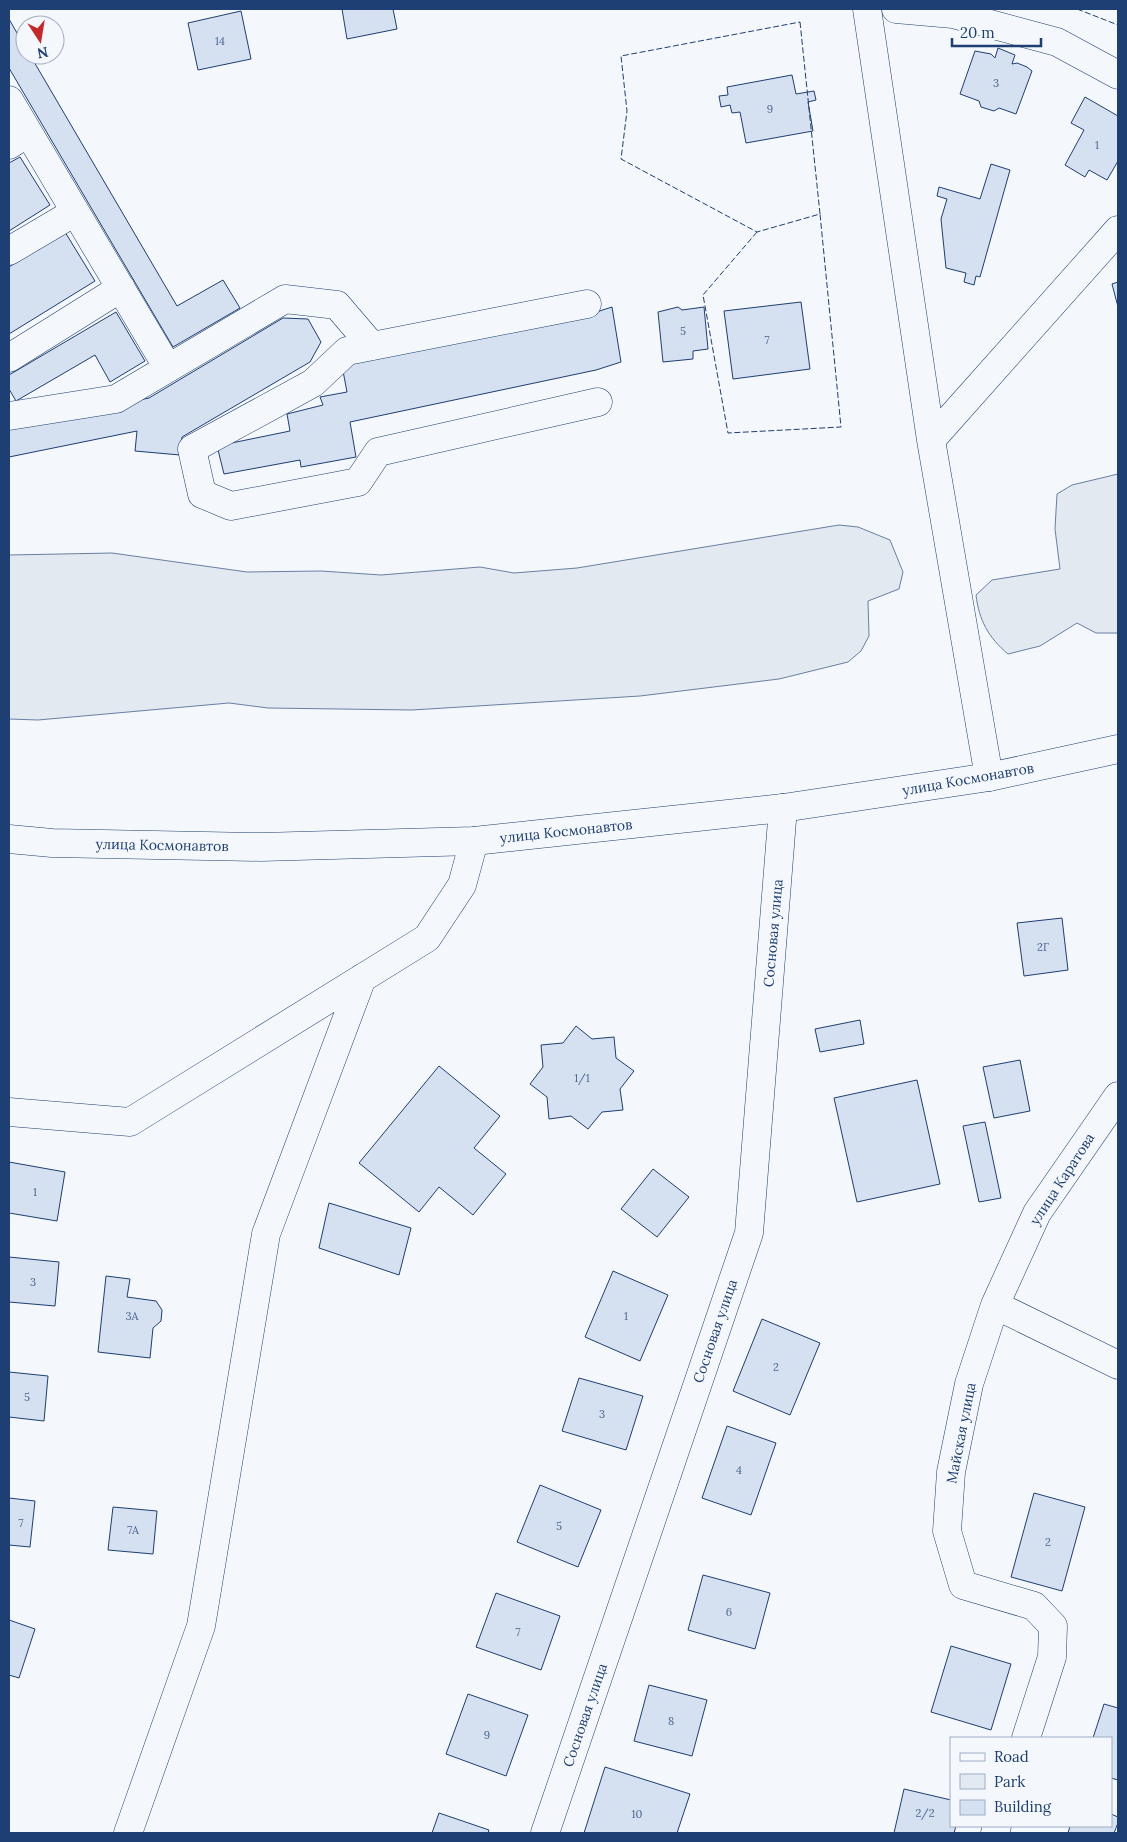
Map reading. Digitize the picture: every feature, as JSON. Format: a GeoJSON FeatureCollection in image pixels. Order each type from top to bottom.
{"type":"FeatureCollection","features":[{"type":"Feature","properties":{"kind":"street"},"geometry":{"type":"LineString","coordinates":[[867,9],[931,440],[989,777]]}},
{"type":"Feature","properties":{"kind":"street"},"geometry":{"type":"LineString","coordinates":[[896,9],[953,14],[1057,42],[1118,75]]}},
{"type":"Feature","properties":{"kind":"street"},"geometry":{"type":"LineString","coordinates":[[9,100],[18,139],[75,212],[168,368]]}},
{"type":"Feature","properties":{"kind":"street"},"geometry":{"type":"LineString","coordinates":[[9,251],[75,212]]}},
{"type":"Feature","properties":{"kind":"street"},"geometry":{"type":"LineString","coordinates":[[931,440],[1118,230]]}},
{"type":"Feature","properties":{"kind":"street"},"geometry":{"type":"LineString","coordinates":[[9,358],[121,288]]}},
{"type":"Feature","properties":{"kind":"street"},"geometry":{"type":"LineString","coordinates":[[9,416],[116,399],[286,299],[337,305],[372,346]]}},
{"type":"Feature","properties":{"kind":"street"},"geometry":{"type":"LineString","coordinates":[[586,304],[347,351],[313,383],[192,449],[202,494],[231,506],[358,482],[378,452],[598,402]]}},
{"type":"Feature","properties":{"kind":"street","name":"улица Космонавтов"},"geometry":{"type":"LineString","coordinates":[[9,839],[52,843],[261,847],[474,841],[783,808],[989,777],[1118,749]]}},
{"type":"Feature","properties":{"kind":"street","name":"Сосновая улица"},"geometry":{"type":"LineString","coordinates":[[545,1833],[749,1233],[783,808]]}},
{"type":"Feature","properties":{"kind":"street"},"geometry":{"type":"LineString","coordinates":[[9,1112],[130,1122],[427,938],[462,885],[474,841]]}},
{"type":"Feature","properties":{"kind":"street"},"geometry":{"type":"LineString","coordinates":[[128,1833],[201,1626],[266,1234],[362,978]]}},
{"type":"Feature","properties":{"kind":"street","name":"улица Каратова"},"geometry":{"type":"LineString","coordinates":[[995,1305],[1037,1213],[1118,1096]]}},
{"type":"Feature","properties":{"kind":"street"},"geometry":{"type":"LineString","coordinates":[[995,1305],[1118,1365]]}},
{"type":"Feature","properties":{"kind":"street","name":"Майская улица"},"geometry":{"type":"LineString","coordinates":[[995,1305],[969,1384],[951,1472],[948,1530],[963,1585],[1034,1606],[1053,1626],[1052,1657],[1026,1737]]}},
{"type":"Feature","properties":{"kind":"green space"},"geometry":{"type":"Polygon","coordinates":[[[1118,474],[1118,633],[1096,633],[1077,623],[1040,646],[1008,654],[995,641],[986,628],[979,612],[976,595],[992,580],[1060,569],[1055,529],[1057,494],[1072,485],[1118,474]]]}},
{"type":"Feature","properties":{"kind":"green space"},"geometry":{"type":"Polygon","coordinates":[[[839,525],[858,527],[890,540],[903,572],[899,589],[868,601],[869,636],[861,651],[848,662],[779,679],[640,696],[412,710],[268,708],[229,703],[38,720],[9,719],[9,555],[112,553],[247,572],[321,571],[381,575],[480,567],[514,573],[577,568],[839,525]]]}},
{"type":"Feature","properties":{"kind":"building"},"geometry":{"type":"Polygon","coordinates":[[[342,9],[393,9],[397,29],[347,39],[342,9]]]}},
{"type":"Feature","properties":{"kind":"building"},"geometry":{"type":"Polygon","coordinates":[[[241,11],[251,59],[198,70],[188,23],[241,11]]]}},
{"type":"Feature","properties":{"kind":"building"},"geometry":{"type":"Polygon","coordinates":[[[9,19],[15,30],[15,65],[36,65],[177,306],[223,280],[240,308],[173,347],[9,68],[9,19]]]}},
{"type":"Feature","properties":{"kind":"building"},"geometry":{"type":"Polygon","coordinates":[[[998,48],[1015,55],[1012,64],[1017,63],[1032,71],[1016,114],[999,108],[994,111],[981,107],[979,101],[960,94],[975,51],[991,54],[995,58],[998,48]]]}},
{"type":"Feature","properties":{"kind":"building"},"geometry":{"type":"Polygon","coordinates":[[[792,75],[796,94],[814,91],[816,100],[808,102],[813,131],[746,143],[740,112],[732,113],[730,105],[721,107],[719,96],[728,95],[727,87],[792,75]]]}},
{"type":"Feature","properties":{"kind":"building"},"geometry":{"type":"Polygon","coordinates":[[[1085,97],[1118,116],[1118,161],[1107,180],[1089,170],[1085,177],[1065,165],[1084,130],[1071,123],[1085,97]]]}},
{"type":"Feature","properties":{"kind":"building"},"geometry":{"type":"Polygon","coordinates":[[[20,157],[50,205],[9,231],[9,163],[20,157]]]}},
{"type":"Feature","properties":{"kind":"building"},"geometry":{"type":"Polygon","coordinates":[[[991,164],[1010,170],[980,277],[976,276],[974,285],[964,282],[966,273],[946,268],[941,219],[947,199],[937,196],[939,187],[980,199],[991,164]]]}},
{"type":"Feature","properties":{"kind":"building"},"geometry":{"type":"Polygon","coordinates":[[[65,232],[95,281],[9,334],[9,267],[65,232]]]}},
{"type":"Feature","properties":{"kind":"building"},"geometry":{"type":"Polygon","coordinates":[[[1118,282],[1118,307],[1112,284],[1118,282]]]}},
{"type":"Feature","properties":{"kind":"building"},"geometry":{"type":"Polygon","coordinates":[[[801,302],[810,369],[733,379],[724,311],[801,302]]]}},
{"type":"Feature","properties":{"kind":"building"},"geometry":{"type":"Polygon","coordinates":[[[612,307],[621,362],[596,370],[350,422],[356,457],[301,467],[300,460],[224,474],[217,446],[290,431],[287,414],[323,405],[320,397],[347,392],[343,371],[348,364],[584,316],[612,307]]]}},
{"type":"Feature","properties":{"kind":"building"},"geometry":{"type":"Polygon","coordinates":[[[678,307],[682,310],[704,307],[708,349],[693,351],[693,359],[663,362],[658,312],[678,307]]]}},
{"type":"Feature","properties":{"kind":"building"},"geometry":{"type":"Polygon","coordinates":[[[116,312],[145,361],[110,382],[95,355],[16,401],[9,389],[9,375],[116,312]]]}},
{"type":"Feature","properties":{"kind":"building"},"geometry":{"type":"Polygon","coordinates":[[[283,318],[308,319],[321,342],[310,362],[182,437],[180,455],[135,451],[137,431],[9,457],[9,427],[149,398],[283,318]]]}},
{"type":"Feature","properties":{"kind":"building"},"geometry":{"type":"Polygon","coordinates":[[[1062,918],[1068,970],[1024,976],[1017,923],[1062,918]]]}},
{"type":"Feature","properties":{"kind":"building"},"geometry":{"type":"Polygon","coordinates":[[[860,1020],[864,1044],[820,1052],[815,1029],[860,1020]]]}},
{"type":"Feature","properties":{"kind":"building"},"geometry":{"type":"Polygon","coordinates":[[[576,1026],[592,1039],[614,1037],[616,1058],[634,1071],[620,1089],[623,1110],[602,1112],[588,1129],[571,1116],[549,1119],[547,1097],[530,1084],[543,1067],[541,1045],[563,1043],[576,1026]]]}},
{"type":"Feature","properties":{"kind":"building"},"geometry":{"type":"Polygon","coordinates":[[[1020,1060],[1030,1111],[994,1118],[983,1067],[1020,1060]]]}},
{"type":"Feature","properties":{"kind":"building"},"geometry":{"type":"Polygon","coordinates":[[[439,1066],[500,1116],[474,1148],[506,1174],[473,1215],[439,1187],[419,1212],[359,1163],[439,1066]]]}},
{"type":"Feature","properties":{"kind":"building"},"geometry":{"type":"Polygon","coordinates":[[[917,1080],[940,1184],[857,1202],[834,1098],[917,1080]]]}},
{"type":"Feature","properties":{"kind":"building"},"geometry":{"type":"Polygon","coordinates":[[[985,1122],[1001,1198],[979,1202],[963,1126],[985,1122]]]}},
{"type":"Feature","properties":{"kind":"building"},"geometry":{"type":"Polygon","coordinates":[[[9,1162],[65,1172],[57,1221],[9,1213],[9,1162]]]}},
{"type":"Feature","properties":{"kind":"building"},"geometry":{"type":"Polygon","coordinates":[[[653,1169],[689,1197],[657,1237],[621,1209],[653,1169]]]}},
{"type":"Feature","properties":{"kind":"building"},"geometry":{"type":"Polygon","coordinates":[[[329,1203],[411,1228],[399,1275],[319,1248],[329,1203]]]}},
{"type":"Feature","properties":{"kind":"building"},"geometry":{"type":"Polygon","coordinates":[[[9,1257],[59,1262],[55,1306],[9,1302],[9,1257]]]}},
{"type":"Feature","properties":{"kind":"building"},"geometry":{"type":"Polygon","coordinates":[[[613,1271],[668,1295],[640,1361],[585,1337],[613,1271]]]}},
{"type":"Feature","properties":{"kind":"building"},"geometry":{"type":"Polygon","coordinates":[[[106,1276],[130,1279],[127,1297],[156,1301],[162,1310],[161,1321],[153,1328],[150,1358],[98,1352],[106,1276]]]}},
{"type":"Feature","properties":{"kind":"building"},"geometry":{"type":"Polygon","coordinates":[[[762,1319],[820,1343],[790,1415],[733,1391],[762,1319]]]}},
{"type":"Feature","properties":{"kind":"building"},"geometry":{"type":"Polygon","coordinates":[[[9,1372],[48,1376],[44,1421],[9,1417],[9,1372]]]}},
{"type":"Feature","properties":{"kind":"building"},"geometry":{"type":"Polygon","coordinates":[[[579,1378],[643,1396],[626,1450],[562,1431],[579,1378]]]}},
{"type":"Feature","properties":{"kind":"building"},"geometry":{"type":"Polygon","coordinates":[[[727,1426],[776,1443],[751,1515],[702,1498],[727,1426]]]}},
{"type":"Feature","properties":{"kind":"building"},"geometry":{"type":"Polygon","coordinates":[[[540,1485],[601,1510],[578,1567],[517,1542],[540,1485]]]}},
{"type":"Feature","properties":{"kind":"building"},"geometry":{"type":"Polygon","coordinates":[[[1034,1493],[1085,1507],[1062,1591],[1011,1577],[1034,1493]]]}},
{"type":"Feature","properties":{"kind":"building"},"geometry":{"type":"Polygon","coordinates":[[[9,1498],[35,1501],[30,1547],[9,1545],[9,1498]]]}},
{"type":"Feature","properties":{"kind":"building"},"geometry":{"type":"Polygon","coordinates":[[[113,1507],[157,1511],[153,1554],[108,1550],[113,1507]]]}},
{"type":"Feature","properties":{"kind":"building"},"geometry":{"type":"Polygon","coordinates":[[[703,1575],[770,1593],[755,1649],[688,1630],[703,1575]]]}},
{"type":"Feature","properties":{"kind":"building"},"geometry":{"type":"Polygon","coordinates":[[[496,1593],[560,1616],[541,1670],[476,1647],[496,1593]]]}},
{"type":"Feature","properties":{"kind":"building"},"geometry":{"type":"Polygon","coordinates":[[[9,1620],[35,1629],[19,1678],[9,1675],[9,1620]]]}},
{"type":"Feature","properties":{"kind":"building"},"geometry":{"type":"Polygon","coordinates":[[[951,1646],[1011,1664],[991,1730],[931,1712],[951,1646]]]}},
{"type":"Feature","properties":{"kind":"building"},"geometry":{"type":"Polygon","coordinates":[[[649,1685],[707,1700],[692,1756],[634,1741],[649,1685]]]}},
{"type":"Feature","properties":{"kind":"building"},"geometry":{"type":"Polygon","coordinates":[[[468,1694],[528,1715],[506,1776],[446,1754],[468,1694]]]}},
{"type":"Feature","properties":{"kind":"building"},"geometry":{"type":"Polygon","coordinates":[[[1104,1704],[1118,1708],[1118,1780],[1112,1778],[1112,1737],[1093,1737],[1104,1704]]]}},
{"type":"Feature","properties":{"kind":"building"},"geometry":{"type":"Polygon","coordinates":[[[605,1767],[690,1794],[677,1833],[584,1833],[605,1767]]]}},
{"type":"Feature","properties":{"kind":"building"},"geometry":{"type":"Polygon","coordinates":[[[904,1789],[950,1800],[950,1827],[956,1827],[954,1833],[894,1833],[904,1789]]]}},
{"type":"Feature","properties":{"kind":"building"},"geometry":{"type":"Polygon","coordinates":[[[439,1813],[489,1830],[488,1833],[432,1833],[439,1813]]]}},
{"type":"Feature","properties":{"kind":"building"},"geometry":{"type":"Polygon","coordinates":[[[1112,1814],[1118,1817],[1114,1833],[1068,1833],[1070,1827],[1112,1827],[1112,1814]]]}},
{"type":"Feature","properties":{"kind":"fence"},"geometry":{"type":"LineString","coordinates":[[1077,9],[1118,25]]}},
{"type":"Feature","properties":{"kind":"fence"},"geometry":{"type":"LineString","coordinates":[[800,22],[820,214],[757,232],[621,159],[627,111],[621,56],[800,22]]}},
{"type":"Feature","properties":{"kind":"fence"},"geometry":{"type":"LineString","coordinates":[[757,232],[703,295],[728,433],[841,427],[820,214]]}}]}
